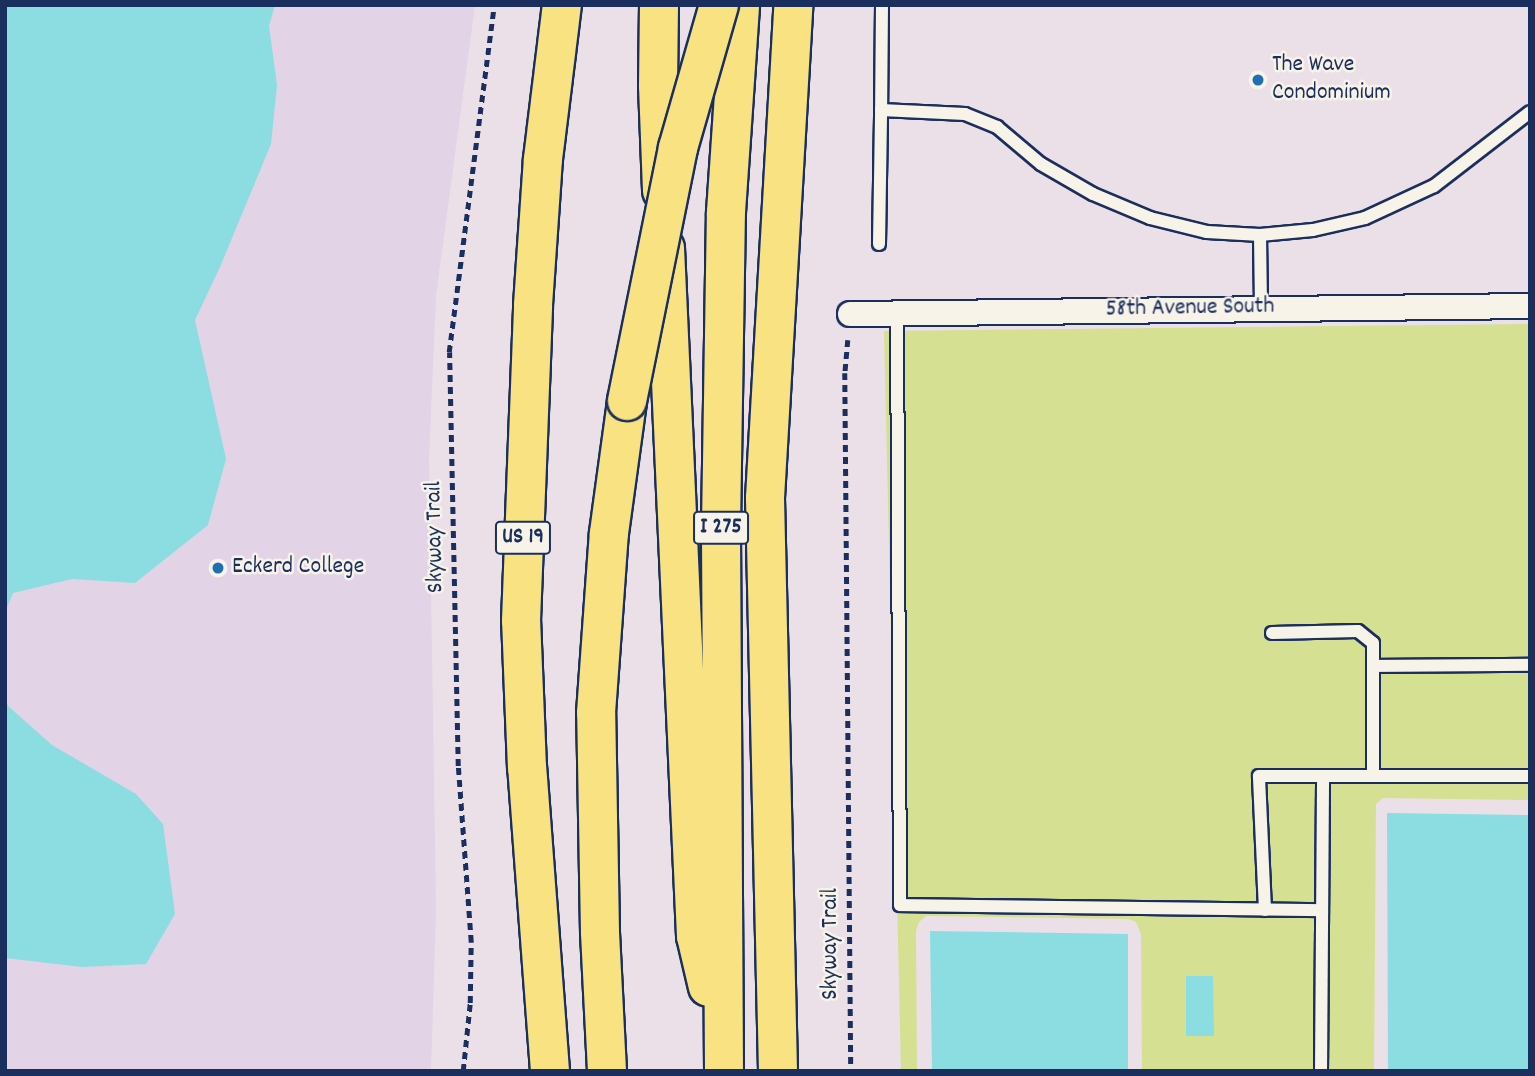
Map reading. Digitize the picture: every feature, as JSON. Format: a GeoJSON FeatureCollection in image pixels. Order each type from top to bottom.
{"type":"FeatureCollection","features":[{"type":"Feature","properties":{"kind":"highway","name":"US 19"},"geometry":{"type":"LineString","coordinates":[[550,1071],[527,768],[521,621],[533,305],[544,159],[562,5]]}},
{"type":"Feature","properties":{"kind":"highway"},"geometry":{"type":"LineString","coordinates":[[659,5],[659,114],[696,936],[724,1061]]}},
{"type":"Feature","properties":{"kind":"highway"},"geometry":{"type":"LineString","coordinates":[[607,1071],[600,932],[596,713],[609,533],[626,401],[678,148],[719,5]]}},
{"type":"Feature","properties":{"kind":"highway","name":"I 275"},"geometry":{"type":"LineString","coordinates":[[724,1061],[721,527],[726,212],[740,5]]}},
{"type":"Feature","properties":{"kind":"highway"},"geometry":{"type":"LineString","coordinates":[[778,1071],[765,498],[793,5]]}},
{"type":"Feature","properties":{"kind":"street","name":"58th Avenue South"},"geometry":{"type":"LineString","coordinates":[[850,314],[1530,306]]}},
{"type":"Feature","properties":{"kind":"lane"},"geometry":{"type":"LineString","coordinates":[[879,244],[882,5]]}},
{"type":"Feature","properties":{"kind":"lane"},"geometry":{"type":"LineString","coordinates":[[881,110],[965,114],[997,127],[1041,164],[1093,194],[1150,218],[1207,232],[1260,235],[1313,230],[1365,218],[1434,186],[1530,112]]}},
{"type":"Feature","properties":{"kind":"lane"},"geometry":{"type":"LineString","coordinates":[[1260,235],[1261,308]]}},
{"type":"Feature","properties":{"kind":"lane"},"geometry":{"type":"LineString","coordinates":[[897,313],[900,905],[1322,910]]}},
{"type":"Feature","properties":{"kind":"lane"},"geometry":{"type":"LineString","coordinates":[[1272,633],[1358,631],[1373,643],[1373,776]]}},
{"type":"Feature","properties":{"kind":"lane"},"geometry":{"type":"LineString","coordinates":[[1373,666],[1530,665]]}},
{"type":"Feature","properties":{"kind":"lane"},"geometry":{"type":"LineString","coordinates":[[1265,910],[1259,776],[1530,776]]}},
{"type":"Feature","properties":{"kind":"lane"},"geometry":{"type":"LineString","coordinates":[[1321,1071],[1323,776]]}},
{"type":"Feature","properties":{"kind":"path","name":"Skyway Trail"},"geometry":{"type":"LineString","coordinates":[[463,1071],[470,1003],[471,943],[458,766],[449,352],[494,5]]}},
{"type":"Feature","properties":{"kind":"path","name":"Skyway Trail"},"geometry":{"type":"LineString","coordinates":[[850,314],[845,373],[851,1071]]}},
{"type":"Feature","properties":{"kind":"shaded area","name":"Eckerd College"},"geometry":{"type":"Polygon","coordinates":[[[5,5],[475,5],[436,296],[429,460],[436,910],[431,1071],[5,1071],[5,5]]]}},
{"type":"Feature","properties":{"kind":"green space"},"geometry":{"type":"Polygon","coordinates":[[[1530,324],[1530,800],[1383,798],[1376,804],[1374,1071],[1142,1071],[1141,934],[1136,922],[1128,919],[926,916],[919,922],[916,931],[917,1071],[901,1071],[884,331],[1530,324]]]}},
{"type":"Feature","properties":{"kind":"water"},"geometry":{"type":"Polygon","coordinates":[[[5,5],[275,5],[269,26],[277,85],[271,144],[195,320],[226,459],[208,525],[135,583],[72,579],[13,593],[5,612],[5,5]]]}},
{"type":"Feature","properties":{"kind":"water"},"geometry":{"type":"Polygon","coordinates":[[[5,698],[8,706],[52,745],[136,794],[163,824],[175,914],[146,964],[82,967],[5,958],[5,698]]]}},
{"type":"Feature","properties":{"kind":"water"},"geometry":{"type":"Polygon","coordinates":[[[1387,813],[1530,815],[1530,1071],[1388,1071],[1387,813]]]}},
{"type":"Feature","properties":{"kind":"water"},"geometry":{"type":"Polygon","coordinates":[[[930,931],[1128,934],[1128,1071],[932,1071],[930,931]]]}},
{"type":"Feature","properties":{"kind":"water"},"geometry":{"type":"Polygon","coordinates":[[[1186,976],[1213,976],[1214,1036],[1186,1036],[1186,976]]]}},
{"type":"Feature","properties":{"kind":"place","name":"The Wave Condominium"},"geometry":{"type":"Point","coordinates":[1258,80]}},
{"type":"Feature","properties":{"kind":"place","name":"Eckerd College"},"geometry":{"type":"Point","coordinates":[218,568]}}]}
